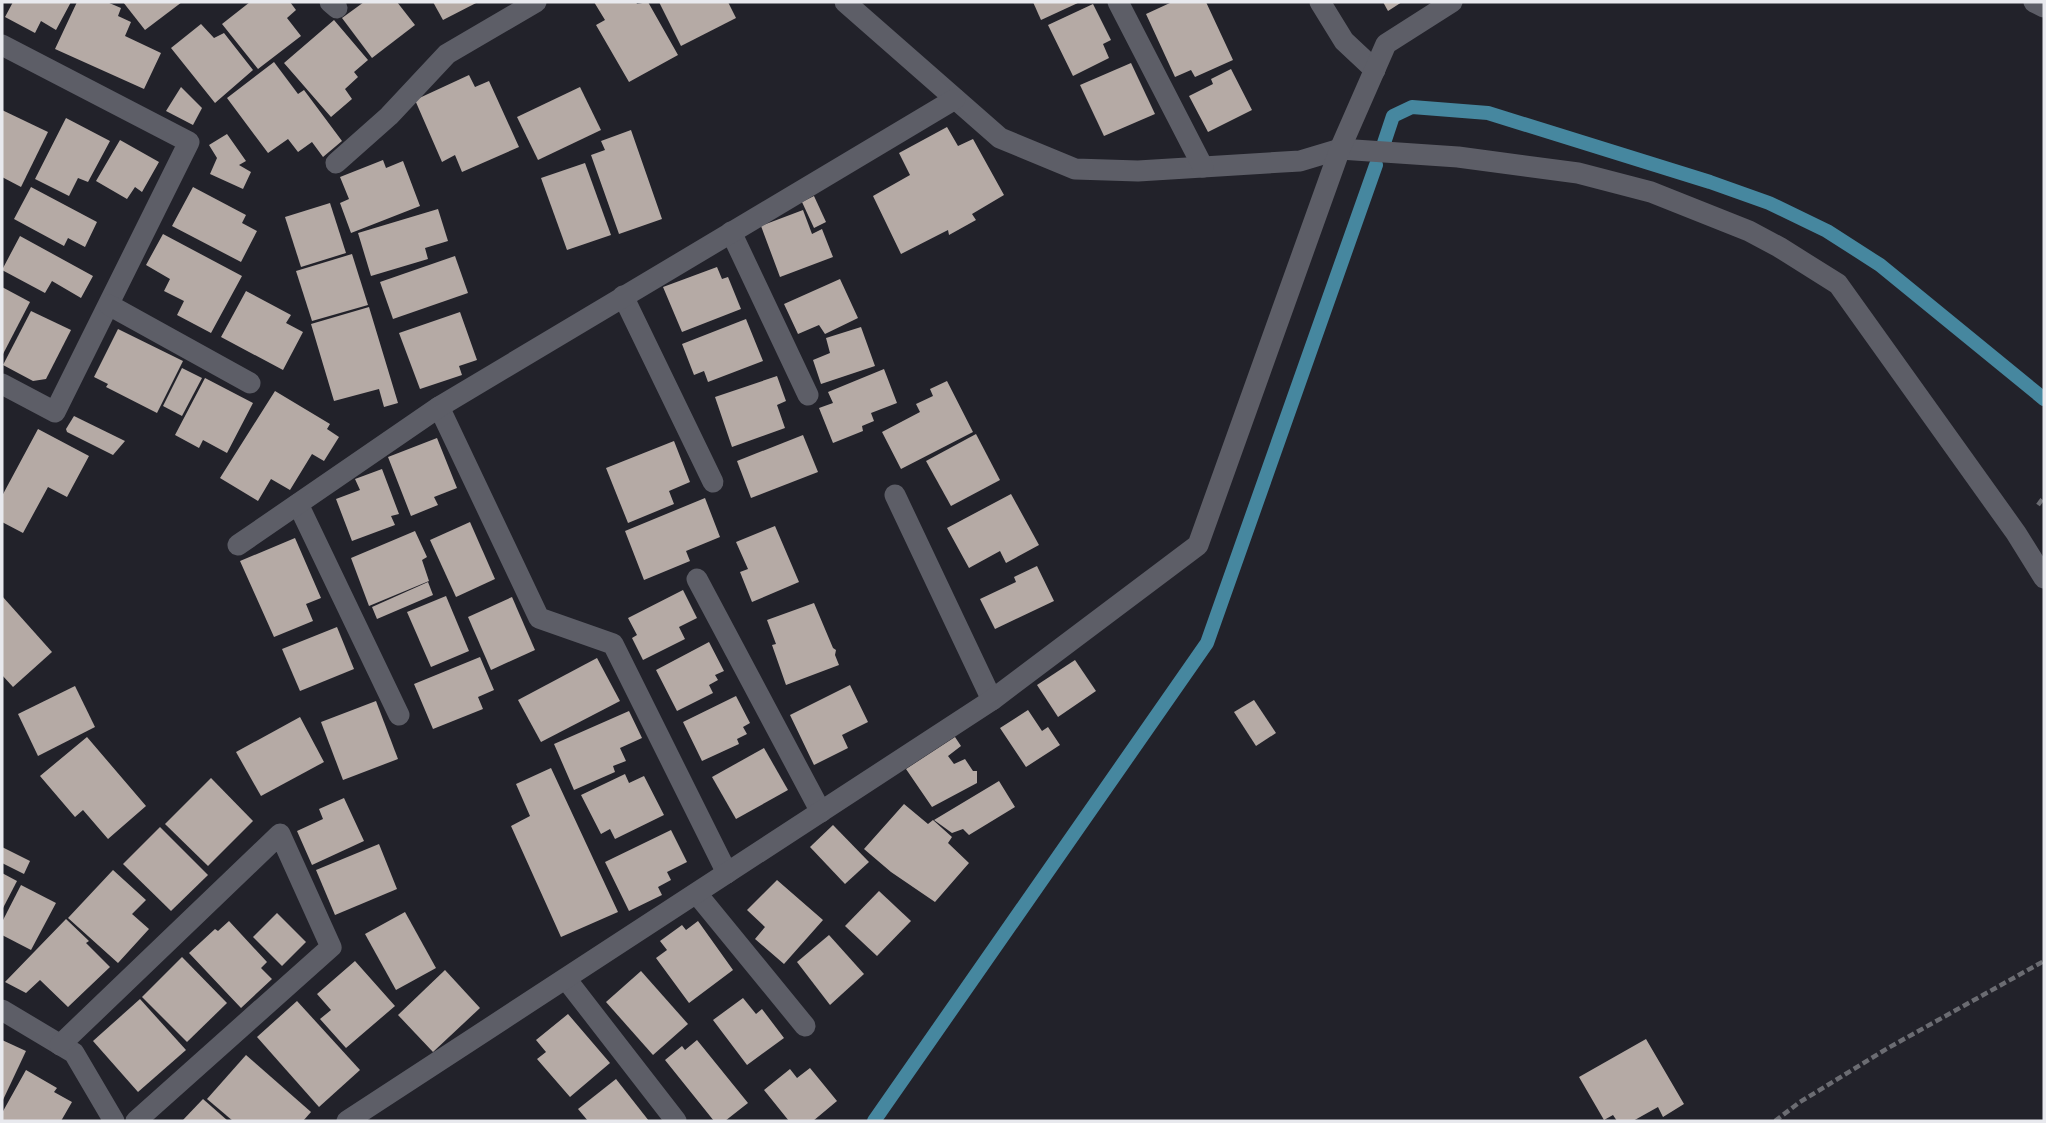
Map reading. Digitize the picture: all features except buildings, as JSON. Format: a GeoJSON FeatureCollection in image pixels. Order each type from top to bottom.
{"type":"FeatureCollection","features":[{"type":"Feature","properties":{"kind":"street"},"geometry":{"type":"LineString","coordinates":[[336,163],[389,116],[447,54],[537,2]]}},
{"type":"Feature","properties":{"kind":"street"},"geometry":{"type":"LineString","coordinates":[[845,2],[1000,138],[1075,169],[1138,171],[1300,161],[1340,149],[1458,157],[1578,173],[1651,192],[1719,218],[1779,247],[1838,284],[2016,533],[2044,578]]}},
{"type":"Feature","properties":{"kind":"street"},"geometry":{"type":"LineString","coordinates":[[1118,2],[1203,167]]}},
{"type":"Feature","properties":{"kind":"street"},"geometry":{"type":"LineString","coordinates":[[1320,2],[1344,41],[1375,69]]}},
{"type":"Feature","properties":{"kind":"street"},"geometry":{"type":"LineString","coordinates":[[347,1121],[992,700],[1198,545],[1340,149],[1386,44],[1452,2]]}},
{"type":"Feature","properties":{"kind":"street"},"geometry":{"type":"LineString","coordinates":[[2034,2],[2044,7]]}},
{"type":"Feature","properties":{"kind":"street"},"geometry":{"type":"LineString","coordinates":[[2,45],[189,142],[55,412],[2,384]]}},
{"type":"Feature","properties":{"kind":"street"},"geometry":{"type":"LineString","coordinates":[[238,545],[439,407],[955,99]]}},
{"type":"Feature","properties":{"kind":"street"},"geometry":{"type":"LineString","coordinates":[[731,232],[807,395]]}},
{"type":"Feature","properties":{"kind":"street"},"geometry":{"type":"LineString","coordinates":[[623,296],[712,482]]}},
{"type":"Feature","properties":{"kind":"street"},"geometry":{"type":"LineString","coordinates":[[108,304],[250,383]]}},
{"type":"Feature","properties":{"kind":"street"},"geometry":{"type":"LineString","coordinates":[[439,407],[539,618],[613,644],[727,873]]}},
{"type":"Feature","properties":{"kind":"street"},"geometry":{"type":"LineString","coordinates":[[895,495],[992,700]]}},
{"type":"Feature","properties":{"kind":"street"},"geometry":{"type":"LineString","coordinates":[[298,504],[399,715]]}},
{"type":"Feature","properties":{"kind":"street"},"geometry":{"type":"LineString","coordinates":[[697,579],[821,812]]}},
{"type":"Feature","properties":{"kind":"street"},"geometry":{"type":"LineString","coordinates":[[60,1045],[279,834],[331,947],[136,1121]]}},
{"type":"Feature","properties":{"kind":"street"},"geometry":{"type":"LineString","coordinates":[[696,894],[805,1026]]}},
{"type":"Feature","properties":{"kind":"street"},"geometry":{"type":"LineString","coordinates":[[566,979],[676,1121]]}},
{"type":"Feature","properties":{"kind":"street"},"geometry":{"type":"LineString","coordinates":[[2,1010],[74,1053],[114,1121]]}},
{"type":"Feature","properties":{"kind":"path"},"geometry":{"type":"LineString","coordinates":[[1775,1121],[1800,1102],[1877,1055],[2044,961]]}},
{"type":"Feature","properties":{"kind":"waterway"},"geometry":{"type":"LineString","coordinates":[[1384,143],[1393,116],[1412,107],[1488,113],[1769,203],[1827,231],[1880,265],[2044,399]]}},
{"type":"Feature","properties":{"kind":"waterway"},"geometry":{"type":"LineString","coordinates":[[874,1121],[1207,643],[1376,165]]}}]}
